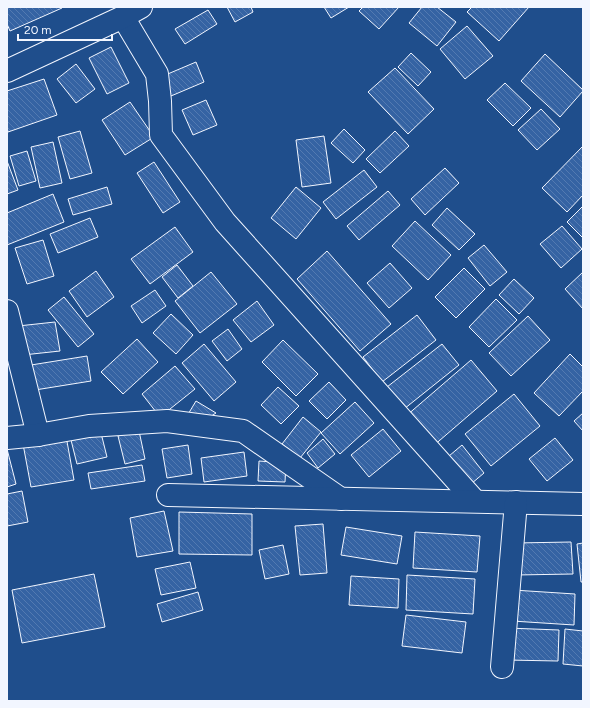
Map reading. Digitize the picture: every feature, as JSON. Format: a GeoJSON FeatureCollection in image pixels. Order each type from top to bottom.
{"type":"FeatureCollection","features":[{"type":"Feature","properties":{"kind":"street"},"geometry":{"type":"LineString","coordinates":[[7,71],[132,12],[157,74],[160,101],[161,135],[225,222],[475,501]]}},
{"type":"Feature","properties":{"kind":"street"},"geometry":{"type":"LineString","coordinates":[[7,311],[38,435]]}},
{"type":"Feature","properties":{"kind":"street"},"geometry":{"type":"LineString","coordinates":[[7,438],[38,435],[89,426],[167,420],[243,431],[341,499]]}},
{"type":"Feature","properties":{"kind":"street"},"geometry":{"type":"LineString","coordinates":[[168,495],[583,504]]}},
{"type":"Feature","properties":{"kind":"street"},"geometry":{"type":"LineString","coordinates":[[502,667],[516,502]]}},
{"type":"Feature","properties":{"kind":"building"},"geometry":{"type":"Polygon","coordinates":[[[7,7],[62,8],[10,31],[7,24],[7,7]]]}},
{"type":"Feature","properties":{"kind":"building"},"geometry":{"type":"Polygon","coordinates":[[[227,7],[251,7],[253,12],[235,22],[227,7]]]}},
{"type":"Feature","properties":{"kind":"building"},"geometry":{"type":"Polygon","coordinates":[[[324,7],[349,7],[331,18],[324,7]]]}},
{"type":"Feature","properties":{"kind":"building"},"geometry":{"type":"Polygon","coordinates":[[[363,7],[399,7],[379,29],[359,11],[363,7]]]}},
{"type":"Feature","properties":{"kind":"building"},"geometry":{"type":"Polygon","coordinates":[[[422,7],[437,7],[456,22],[437,46],[409,23],[422,7]]]}},
{"type":"Feature","properties":{"kind":"building"},"geometry":{"type":"Polygon","coordinates":[[[472,7],[529,7],[499,41],[467,12],[472,7]]]}},
{"type":"Feature","properties":{"kind":"building"},"geometry":{"type":"Polygon","coordinates":[[[208,10],[217,24],[185,44],[175,29],[208,10]]]}},
{"type":"Feature","properties":{"kind":"building"},"geometry":{"type":"Polygon","coordinates":[[[467,26],[493,56],[465,79],[440,49],[467,26]]]}},
{"type":"Feature","properties":{"kind":"building"},"geometry":{"type":"Polygon","coordinates":[[[111,47],[129,83],[107,94],[89,58],[111,47]]]}},
{"type":"Feature","properties":{"kind":"building"},"geometry":{"type":"Polygon","coordinates":[[[411,53],[431,72],[418,86],[398,67],[411,53]]]}},
{"type":"Feature","properties":{"kind":"building"},"geometry":{"type":"Polygon","coordinates":[[[545,54],[583,90],[560,117],[521,81],[545,54]]]}},
{"type":"Feature","properties":{"kind":"building"},"geometry":{"type":"Polygon","coordinates":[[[196,62],[204,82],[171,96],[163,76],[196,62]]]}},
{"type":"Feature","properties":{"kind":"building"},"geometry":{"type":"Polygon","coordinates":[[[76,64],[95,89],[76,103],[57,79],[76,64]]]}},
{"type":"Feature","properties":{"kind":"building"},"geometry":{"type":"Polygon","coordinates":[[[395,68],[434,109],[408,134],[368,92],[395,68]]]}},
{"type":"Feature","properties":{"kind":"building"},"geometry":{"type":"Polygon","coordinates":[[[44,79],[57,115],[8,132],[7,91],[44,79]]]}},
{"type":"Feature","properties":{"kind":"building"},"geometry":{"type":"Polygon","coordinates":[[[505,83],[531,108],[513,126],[487,100],[505,83]]]}},
{"type":"Feature","properties":{"kind":"building"},"geometry":{"type":"Polygon","coordinates":[[[206,100],[217,125],[193,135],[182,110],[206,100]]]}},
{"type":"Feature","properties":{"kind":"building"},"geometry":{"type":"Polygon","coordinates":[[[130,102],[154,137],[125,155],[102,120],[130,102]]]}},
{"type":"Feature","properties":{"kind":"building"},"geometry":{"type":"Polygon","coordinates":[[[541,109],[560,129],[537,150],[518,130],[541,109]]]}},
{"type":"Feature","properties":{"kind":"building"},"geometry":{"type":"Polygon","coordinates":[[[344,129],[365,150],[353,163],[331,143],[344,129]]]}},
{"type":"Feature","properties":{"kind":"building"},"geometry":{"type":"Polygon","coordinates":[[[80,131],[92,173],[70,179],[58,137],[80,131]]]}},
{"type":"Feature","properties":{"kind":"building"},"geometry":{"type":"Polygon","coordinates":[[[395,131],[409,146],[380,173],[366,159],[395,131]]]}},
{"type":"Feature","properties":{"kind":"building"},"geometry":{"type":"Polygon","coordinates":[[[324,136],[331,183],[302,187],[296,140],[324,136]]]}},
{"type":"Feature","properties":{"kind":"building"},"geometry":{"type":"Polygon","coordinates":[[[53,142],[62,183],[40,188],[31,147],[53,142]]]}},
{"type":"Feature","properties":{"kind":"building"},"geometry":{"type":"Polygon","coordinates":[[[583,146],[583,195],[567,212],[542,188],[583,146]]]}},
{"type":"Feature","properties":{"kind":"building"},"geometry":{"type":"Polygon","coordinates":[[[27,151],[36,181],[19,186],[10,156],[27,151]]]}},
{"type":"Feature","properties":{"kind":"building"},"geometry":{"type":"Polygon","coordinates":[[[7,161],[18,190],[7,194],[7,161]]]}},
{"type":"Feature","properties":{"kind":"building"},"geometry":{"type":"Polygon","coordinates":[[[154,162],[180,202],[163,213],[137,173],[154,162]]]}},
{"type":"Feature","properties":{"kind":"building"},"geometry":{"type":"Polygon","coordinates":[[[445,168],[459,183],[425,215],[411,199],[445,168]]]}},
{"type":"Feature","properties":{"kind":"building"},"geometry":{"type":"Polygon","coordinates":[[[364,170],[377,187],[336,219],[323,202],[364,170]]]}},
{"type":"Feature","properties":{"kind":"building"},"geometry":{"type":"Polygon","coordinates":[[[107,187],[112,204],[73,215],[68,199],[107,187]]]}},
{"type":"Feature","properties":{"kind":"building"},"geometry":{"type":"Polygon","coordinates":[[[296,187],[321,208],[296,239],[271,218],[296,187]]]}},
{"type":"Feature","properties":{"kind":"building"},"geometry":{"type":"Polygon","coordinates":[[[388,191],[400,205],[359,240],[347,226],[388,191]]]}},
{"type":"Feature","properties":{"kind":"building"},"geometry":{"type":"Polygon","coordinates":[[[53,194],[64,222],[7,245],[7,213],[53,194]]]}},
{"type":"Feature","properties":{"kind":"building"},"geometry":{"type":"Polygon","coordinates":[[[583,206],[583,238],[567,222],[583,206]]]}},
{"type":"Feature","properties":{"kind":"building"},"geometry":{"type":"Polygon","coordinates":[[[447,208],[475,234],[459,250],[432,225],[447,208]]]}},
{"type":"Feature","properties":{"kind":"building"},"geometry":{"type":"Polygon","coordinates":[[[90,218],[98,237],[58,253],[50,234],[90,218]]]}},
{"type":"Feature","properties":{"kind":"building"},"geometry":{"type":"Polygon","coordinates":[[[415,221],[451,255],[428,280],[392,246],[415,221]]]}},
{"type":"Feature","properties":{"kind":"building"},"geometry":{"type":"Polygon","coordinates":[[[562,226],[582,249],[561,268],[540,244],[562,226]]]}},
{"type":"Feature","properties":{"kind":"building"},"geometry":{"type":"Polygon","coordinates":[[[175,227],[193,252],[150,284],[131,259],[175,227]]]}},
{"type":"Feature","properties":{"kind":"building"},"geometry":{"type":"Polygon","coordinates":[[[43,240],[54,276],[27,284],[15,248],[43,240]]]}},
{"type":"Feature","properties":{"kind":"building"},"geometry":{"type":"Polygon","coordinates":[[[484,245],[507,272],[490,286],[468,258],[484,245]]]}},
{"type":"Feature","properties":{"kind":"building"},"geometry":{"type":"Polygon","coordinates":[[[327,251],[391,324],[360,351],[297,279],[327,251]]]}},
{"type":"Feature","properties":{"kind":"building"},"geometry":{"type":"Polygon","coordinates":[[[390,263],[412,288],[389,308],[367,283],[390,263]]]}},
{"type":"Feature","properties":{"kind":"building"},"geometry":{"type":"Polygon","coordinates":[[[177,265],[193,286],[178,298],[162,277],[177,265]]]}},
{"type":"Feature","properties":{"kind":"building"},"geometry":{"type":"Polygon","coordinates":[[[464,268],[485,289],[456,318],[435,297],[464,268]]]}},
{"type":"Feature","properties":{"kind":"building"},"geometry":{"type":"Polygon","coordinates":[[[96,271],[114,297],[87,317],[69,291],[96,271]]]}},
{"type":"Feature","properties":{"kind":"building"},"geometry":{"type":"Polygon","coordinates":[[[211,272],[237,304],[200,333],[175,301],[211,272]]]}},
{"type":"Feature","properties":{"kind":"building"},"geometry":{"type":"Polygon","coordinates":[[[583,272],[583,309],[565,289],[583,272]]]}},
{"type":"Feature","properties":{"kind":"building"},"geometry":{"type":"Polygon","coordinates":[[[514,279],[534,298],[519,314],[499,295],[514,279]]]}},
{"type":"Feature","properties":{"kind":"building"},"geometry":{"type":"Polygon","coordinates":[[[155,290],[166,306],[142,323],[131,306],[155,290]]]}},
{"type":"Feature","properties":{"kind":"building"},"geometry":{"type":"Polygon","coordinates":[[[64,297],[94,334],[78,347],[48,310],[64,297]]]}},
{"type":"Feature","properties":{"kind":"building"},"geometry":{"type":"Polygon","coordinates":[[[496,299],[517,320],[489,347],[469,327],[496,299]]]}},
{"type":"Feature","properties":{"kind":"building"},"geometry":{"type":"Polygon","coordinates":[[[257,301],[274,325],[251,342],[233,320],[257,301]]]}},
{"type":"Feature","properties":{"kind":"building"},"geometry":{"type":"Polygon","coordinates":[[[171,314],[193,335],[176,354],[153,333],[171,314]]]}},
{"type":"Feature","properties":{"kind":"building"},"geometry":{"type":"Polygon","coordinates":[[[417,315],[436,340],[382,382],[363,357],[417,315]]]}},
{"type":"Feature","properties":{"kind":"building"},"geometry":{"type":"Polygon","coordinates":[[[528,316],[550,340],[511,376],[489,353],[528,316]]]}},
{"type":"Feature","properties":{"kind":"building"},"geometry":{"type":"Polygon","coordinates":[[[55,322],[60,351],[23,355],[18,326],[55,322]]]}},
{"type":"Feature","properties":{"kind":"building"},"geometry":{"type":"Polygon","coordinates":[[[228,329],[242,349],[227,361],[212,341],[228,329]]]}},
{"type":"Feature","properties":{"kind":"building"},"geometry":{"type":"Polygon","coordinates":[[[137,339],[158,362],[123,394],[101,372],[137,339]]]}},
{"type":"Feature","properties":{"kind":"building"},"geometry":{"type":"Polygon","coordinates":[[[283,340],[318,374],[296,396],[262,362],[283,340]]]}},
{"type":"Feature","properties":{"kind":"building"},"geometry":{"type":"Polygon","coordinates":[[[204,344],[236,382],[214,401],[182,363],[204,344]]]}},
{"type":"Feature","properties":{"kind":"building"},"geometry":{"type":"Polygon","coordinates":[[[442,344],[459,365],[404,409],[387,387],[442,344]]]}},
{"type":"Feature","properties":{"kind":"building"},"geometry":{"type":"Polygon","coordinates":[[[570,354],[583,367],[583,391],[559,416],[534,393],[570,354]]]}},
{"type":"Feature","properties":{"kind":"building"},"geometry":{"type":"Polygon","coordinates":[[[87,356],[91,381],[35,390],[31,365],[87,356]]]}},
{"type":"Feature","properties":{"kind":"building"},"geometry":{"type":"Polygon","coordinates":[[[471,360],[497,391],[432,447],[406,416],[471,360]]]}},
{"type":"Feature","properties":{"kind":"building"},"geometry":{"type":"Polygon","coordinates":[[[175,366],[195,389],[160,417],[142,394],[175,366]]]}},
{"type":"Feature","properties":{"kind":"building"},"geometry":{"type":"Polygon","coordinates":[[[329,382],[346,400],[327,419],[309,401],[329,382]]]}},
{"type":"Feature","properties":{"kind":"building"},"geometry":{"type":"Polygon","coordinates":[[[278,387],[299,406],[281,424],[261,405],[278,387]]]}},
{"type":"Feature","properties":{"kind":"building"},"geometry":{"type":"Polygon","coordinates":[[[514,394],[540,426],[491,466],[465,434],[514,394]]]}},
{"type":"Feature","properties":{"kind":"building"},"geometry":{"type":"Polygon","coordinates":[[[196,401],[216,413],[202,422],[187,416],[196,401]]]}},
{"type":"Feature","properties":{"kind":"building"},"geometry":{"type":"Polygon","coordinates":[[[355,402],[374,423],[340,454],[321,433],[355,402]]]}},
{"type":"Feature","properties":{"kind":"building"},"geometry":{"type":"Polygon","coordinates":[[[583,413],[583,431],[574,421],[583,413]]]}},
{"type":"Feature","properties":{"kind":"building"},"geometry":{"type":"Polygon","coordinates":[[[303,417],[321,432],[300,458],[282,444],[303,417]]]}},
{"type":"Feature","properties":{"kind":"building"},"geometry":{"type":"Polygon","coordinates":[[[100,429],[107,457],[77,464],[70,436],[100,429]]]}},
{"type":"Feature","properties":{"kind":"building"},"geometry":{"type":"Polygon","coordinates":[[[383,429],[401,451],[369,477],[351,455],[383,429]]]}},
{"type":"Feature","properties":{"kind":"building"},"geometry":{"type":"Polygon","coordinates":[[[139,431],[145,459],[125,464],[118,436],[139,431]]]}},
{"type":"Feature","properties":{"kind":"building"},"geometry":{"type":"Polygon","coordinates":[[[66,436],[74,480],[31,487],[23,444],[66,436]]]}},
{"type":"Feature","properties":{"kind":"building"},"geometry":{"type":"Polygon","coordinates":[[[555,438],[573,460],[547,481],[529,459],[555,438]]]}},
{"type":"Feature","properties":{"kind":"building"},"geometry":{"type":"Polygon","coordinates":[[[323,439],[335,454],[318,468],[307,453],[323,439]]]}},
{"type":"Feature","properties":{"kind":"building"},"geometry":{"type":"Polygon","coordinates":[[[188,445],[192,474],[167,478],[162,449],[188,445]]]}},
{"type":"Feature","properties":{"kind":"building"},"geometry":{"type":"Polygon","coordinates":[[[462,445],[484,473],[471,484],[449,456],[462,445]]]}},
{"type":"Feature","properties":{"kind":"building"},"geometry":{"type":"Polygon","coordinates":[[[7,449],[16,484],[7,487],[7,449]]]}},
{"type":"Feature","properties":{"kind":"building"},"geometry":{"type":"Polygon","coordinates":[[[244,452],[247,476],[204,482],[201,458],[244,452]]]}},
{"type":"Feature","properties":{"kind":"building"},"geometry":{"type":"Polygon","coordinates":[[[259,461],[286,463],[285,482],[258,481],[259,461]]]}},
{"type":"Feature","properties":{"kind":"building"},"geometry":{"type":"Polygon","coordinates":[[[142,465],[145,481],[91,489],[88,473],[142,465]]]}},
{"type":"Feature","properties":{"kind":"building"},"geometry":{"type":"Polygon","coordinates":[[[22,491],[28,522],[7,526],[7,494],[22,491]]]}},
{"type":"Feature","properties":{"kind":"building"},"geometry":{"type":"Polygon","coordinates":[[[164,511],[173,551],[137,557],[130,518],[164,511]]]}},
{"type":"Feature","properties":{"kind":"building"},"geometry":{"type":"Polygon","coordinates":[[[179,512],[252,514],[252,555],[179,554],[179,512]]]}},
{"type":"Feature","properties":{"kind":"building"},"geometry":{"type":"Polygon","coordinates":[[[323,524],[327,573],[300,575],[295,526],[323,524]]]}},
{"type":"Feature","properties":{"kind":"building"},"geometry":{"type":"Polygon","coordinates":[[[346,527],[402,536],[397,564],[341,555],[346,527]]]}},
{"type":"Feature","properties":{"kind":"building"},"geometry":{"type":"Polygon","coordinates":[[[415,532],[480,536],[477,572],[413,568],[415,532]]]}},
{"type":"Feature","properties":{"kind":"building"},"geometry":{"type":"Polygon","coordinates":[[[571,542],[573,574],[516,575],[515,543],[571,542]]]}},
{"type":"Feature","properties":{"kind":"building"},"geometry":{"type":"Polygon","coordinates":[[[583,543],[583,582],[581,582],[577,544],[583,543]]]}},
{"type":"Feature","properties":{"kind":"building"},"geometry":{"type":"Polygon","coordinates":[[[283,545],[289,574],[265,579],[259,550],[283,545]]]}},
{"type":"Feature","properties":{"kind":"building"},"geometry":{"type":"Polygon","coordinates":[[[190,562],[196,588],[161,595],[155,569],[190,562]]]}},
{"type":"Feature","properties":{"kind":"building"},"geometry":{"type":"Polygon","coordinates":[[[94,574],[105,627],[22,643],[12,590],[94,574]]]}},
{"type":"Feature","properties":{"kind":"building"},"geometry":{"type":"Polygon","coordinates":[[[407,575],[475,579],[473,614],[406,610],[407,575]]]}},
{"type":"Feature","properties":{"kind":"building"},"geometry":{"type":"Polygon","coordinates":[[[351,576],[399,579],[398,608],[349,605],[351,576]]]}},
{"type":"Feature","properties":{"kind":"building"},"geometry":{"type":"Polygon","coordinates":[[[513,590],[575,594],[574,625],[512,621],[513,590]]]}},
{"type":"Feature","properties":{"kind":"building"},"geometry":{"type":"Polygon","coordinates":[[[198,592],[203,610],[162,622],[157,604],[198,592]]]}},
{"type":"Feature","properties":{"kind":"building"},"geometry":{"type":"Polygon","coordinates":[[[406,615],[466,622],[462,653],[402,646],[406,615]]]}},
{"type":"Feature","properties":{"kind":"building"},"geometry":{"type":"Polygon","coordinates":[[[507,628],[559,630],[558,661],[506,660],[507,628]]]}},
{"type":"Feature","properties":{"kind":"building"},"geometry":{"type":"Polygon","coordinates":[[[565,629],[583,631],[583,666],[563,664],[565,629]]]}}]}
